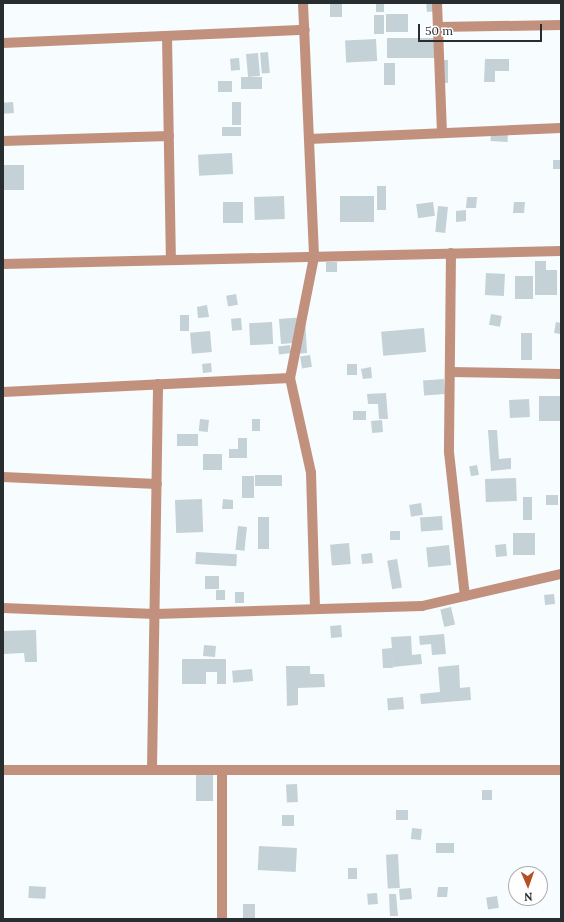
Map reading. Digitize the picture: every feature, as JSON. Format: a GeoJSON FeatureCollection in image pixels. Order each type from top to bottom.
{"type":"FeatureCollection","features":[{"type":"Feature","properties":{"kind":"street"},"geometry":{"type":"LineString","coordinates":[[303,3],[314,257],[290,378],[311,472],[316,609]]}},
{"type":"Feature","properties":{"kind":"street"},"geometry":{"type":"LineString","coordinates":[[437,3],[442,133]]}},
{"type":"Feature","properties":{"kind":"street"},"geometry":{"type":"LineString","coordinates":[[438,27],[561,25]]}},
{"type":"Feature","properties":{"kind":"street"},"geometry":{"type":"LineString","coordinates":[[3,43],[305,30]]}},
{"type":"Feature","properties":{"kind":"street"},"geometry":{"type":"LineString","coordinates":[[168,36],[171,260]]}},
{"type":"Feature","properties":{"kind":"street"},"geometry":{"type":"LineString","coordinates":[[309,139],[561,128]]}},
{"type":"Feature","properties":{"kind":"street"},"geometry":{"type":"LineString","coordinates":[[3,141],[169,136]]}},
{"type":"Feature","properties":{"kind":"street"},"geometry":{"type":"LineString","coordinates":[[3,264],[561,251]]}},
{"type":"Feature","properties":{"kind":"street"},"geometry":{"type":"LineString","coordinates":[[451,253],[449,452],[465,596]]}},
{"type":"Feature","properties":{"kind":"street"},"geometry":{"type":"LineString","coordinates":[[450,372],[561,374]]}},
{"type":"Feature","properties":{"kind":"street"},"geometry":{"type":"LineString","coordinates":[[3,392],[290,378]]}},
{"type":"Feature","properties":{"kind":"street"},"geometry":{"type":"LineString","coordinates":[[152,770],[158,384]]}},
{"type":"Feature","properties":{"kind":"street"},"geometry":{"type":"LineString","coordinates":[[3,477],[157,484]]}},
{"type":"Feature","properties":{"kind":"street"},"geometry":{"type":"LineString","coordinates":[[3,608],[154,614],[422,606],[561,574]]}},
{"type":"Feature","properties":{"kind":"street"},"geometry":{"type":"LineString","coordinates":[[3,770],[561,770]]}},
{"type":"Feature","properties":{"kind":"street"},"geometry":{"type":"LineString","coordinates":[[222,770],[222,919]]}},
{"type":"Feature","properties":{"kind":"building"},"geometry":{"type":"Polygon","coordinates":[[[330,3],[342,3],[342,17],[330,17],[330,3]]]}},
{"type":"Feature","properties":{"kind":"building"},"geometry":{"type":"Polygon","coordinates":[[[376,3],[384,3],[384,12],[376,12],[376,3]]]}},
{"type":"Feature","properties":{"kind":"building"},"geometry":{"type":"Polygon","coordinates":[[[426,3],[437,3],[438,11],[427,12],[426,3]]]}},
{"type":"Feature","properties":{"kind":"building"},"geometry":{"type":"Polygon","coordinates":[[[386,14],[408,14],[408,32],[386,32],[386,14]]]}},
{"type":"Feature","properties":{"kind":"building"},"geometry":{"type":"Polygon","coordinates":[[[374,15],[384,15],[384,34],[374,34],[374,15]]]}},
{"type":"Feature","properties":{"kind":"building"},"geometry":{"type":"Polygon","coordinates":[[[387,38],[443,38],[443,58],[387,58],[387,38]]]}},
{"type":"Feature","properties":{"kind":"building"},"geometry":{"type":"Polygon","coordinates":[[[376,39],[377,61],[346,63],[345,41],[376,39]]]}},
{"type":"Feature","properties":{"kind":"building"},"geometry":{"type":"Polygon","coordinates":[[[268,52],[270,73],[262,74],[260,53],[268,52]]]}},
{"type":"Feature","properties":{"kind":"building"},"geometry":{"type":"Polygon","coordinates":[[[258,53],[260,76],[248,77],[246,54],[258,53]]]}},
{"type":"Feature","properties":{"kind":"building"},"geometry":{"type":"Polygon","coordinates":[[[239,58],[240,70],[231,71],[230,59],[239,58]]]}},
{"type":"Feature","properties":{"kind":"building"},"geometry":{"type":"Polygon","coordinates":[[[485,59],[509,59],[509,71],[495,71],[495,82],[484,82],[485,59]]]}},
{"type":"Feature","properties":{"kind":"building"},"geometry":{"type":"Polygon","coordinates":[[[437,60],[448,60],[448,83],[437,83],[437,60]]]}},
{"type":"Feature","properties":{"kind":"building"},"geometry":{"type":"Polygon","coordinates":[[[384,63],[395,63],[395,85],[384,85],[384,63]]]}},
{"type":"Feature","properties":{"kind":"building"},"geometry":{"type":"Polygon","coordinates":[[[241,77],[262,77],[262,89],[241,89],[241,77]]]}},
{"type":"Feature","properties":{"kind":"building"},"geometry":{"type":"Polygon","coordinates":[[[218,81],[232,81],[232,92],[218,92],[218,81]]]}},
{"type":"Feature","properties":{"kind":"building"},"geometry":{"type":"Polygon","coordinates":[[[13,102],[14,113],[4,114],[3,103],[13,102]]]}},
{"type":"Feature","properties":{"kind":"building"},"geometry":{"type":"Polygon","coordinates":[[[232,102],[241,102],[241,125],[232,125],[232,102]]]}},
{"type":"Feature","properties":{"kind":"building"},"geometry":{"type":"Polygon","coordinates":[[[222,127],[241,127],[241,136],[222,136],[222,127]]]}},
{"type":"Feature","properties":{"kind":"building"},"geometry":{"type":"Polygon","coordinates":[[[491,132],[508,133],[508,142],[491,141],[491,132]]]}},
{"type":"Feature","properties":{"kind":"building"},"geometry":{"type":"Polygon","coordinates":[[[232,153],[233,174],[199,176],[198,155],[232,153]]]}},
{"type":"Feature","properties":{"kind":"building"},"geometry":{"type":"Polygon","coordinates":[[[553,160],[561,160],[561,169],[553,169],[553,160]]]}},
{"type":"Feature","properties":{"kind":"building"},"geometry":{"type":"Polygon","coordinates":[[[3,165],[24,165],[24,190],[3,190],[3,165]]]}},
{"type":"Feature","properties":{"kind":"building"},"geometry":{"type":"Polygon","coordinates":[[[377,186],[386,186],[386,210],[377,210],[377,186]]]}},
{"type":"Feature","properties":{"kind":"building"},"geometry":{"type":"Polygon","coordinates":[[[284,196],[285,219],[255,220],[254,197],[284,196]]]}},
{"type":"Feature","properties":{"kind":"building"},"geometry":{"type":"Polygon","coordinates":[[[340,196],[374,196],[374,222],[340,222],[340,196]]]}},
{"type":"Feature","properties":{"kind":"building"},"geometry":{"type":"Polygon","coordinates":[[[467,197],[477,197],[476,208],[466,208],[467,197]]]}},
{"type":"Feature","properties":{"kind":"building"},"geometry":{"type":"Polygon","coordinates":[[[223,202],[243,202],[243,223],[223,223],[223,202]]]}},
{"type":"Feature","properties":{"kind":"building"},"geometry":{"type":"Polygon","coordinates":[[[433,202],[435,216],[418,218],[416,204],[433,202]]]}},
{"type":"Feature","properties":{"kind":"building"},"geometry":{"type":"Polygon","coordinates":[[[514,202],[525,202],[524,213],[513,213],[514,202]]]}},
{"type":"Feature","properties":{"kind":"building"},"geometry":{"type":"Polygon","coordinates":[[[438,206],[448,207],[445,233],[435,232],[438,206]]]}},
{"type":"Feature","properties":{"kind":"building"},"geometry":{"type":"Polygon","coordinates":[[[466,210],[466,221],[456,222],[456,211],[466,210]]]}},
{"type":"Feature","properties":{"kind":"building"},"geometry":{"type":"Polygon","coordinates":[[[535,261],[546,261],[546,270],[557,270],[557,295],[535,295],[535,261]]]}},
{"type":"Feature","properties":{"kind":"building"},"geometry":{"type":"Polygon","coordinates":[[[326,262],[337,262],[337,272],[326,272],[326,262]]]}},
{"type":"Feature","properties":{"kind":"building"},"geometry":{"type":"Polygon","coordinates":[[[486,273],[505,274],[504,296],[485,295],[486,273]]]}},
{"type":"Feature","properties":{"kind":"building"},"geometry":{"type":"Polygon","coordinates":[[[515,276],[533,276],[533,299],[515,299],[515,276]]]}},
{"type":"Feature","properties":{"kind":"building"},"geometry":{"type":"Polygon","coordinates":[[[236,294],[238,305],[228,307],[226,296],[236,294]]]}},
{"type":"Feature","properties":{"kind":"building"},"geometry":{"type":"Polygon","coordinates":[[[207,305],[209,317],[198,318],[197,307],[207,305]]]}},
{"type":"Feature","properties":{"kind":"building"},"geometry":{"type":"Polygon","coordinates":[[[491,314],[502,316],[500,327],[489,325],[491,314]]]}},
{"type":"Feature","properties":{"kind":"building"},"geometry":{"type":"Polygon","coordinates":[[[180,315],[189,315],[189,331],[180,331],[180,315]]]}},
{"type":"Feature","properties":{"kind":"building"},"geometry":{"type":"Polygon","coordinates":[[[305,317],[307,353],[294,354],[293,343],[281,344],[279,319],[305,317]]]}},
{"type":"Feature","properties":{"kind":"building"},"geometry":{"type":"Polygon","coordinates":[[[241,318],[242,330],[232,331],[231,319],[241,318]]]}},
{"type":"Feature","properties":{"kind":"building"},"geometry":{"type":"Polygon","coordinates":[[[272,322],[273,344],[250,345],[249,323],[272,322]]]}},
{"type":"Feature","properties":{"kind":"building"},"geometry":{"type":"Polygon","coordinates":[[[556,322],[561,323],[561,334],[554,333],[556,322]]]}},
{"type":"Feature","properties":{"kind":"building"},"geometry":{"type":"Polygon","coordinates":[[[424,328],[426,352],[383,356],[381,332],[424,328]]]}},
{"type":"Feature","properties":{"kind":"building"},"geometry":{"type":"Polygon","coordinates":[[[210,331],[212,352],[192,354],[190,333],[210,331]]]}},
{"type":"Feature","properties":{"kind":"building"},"geometry":{"type":"Polygon","coordinates":[[[521,333],[532,333],[532,360],[521,360],[521,333]]]}},
{"type":"Feature","properties":{"kind":"building"},"geometry":{"type":"Polygon","coordinates":[[[290,345],[291,353],[279,354],[278,346],[290,345]]]}},
{"type":"Feature","properties":{"kind":"building"},"geometry":{"type":"Polygon","coordinates":[[[310,355],[312,367],[302,368],[300,357],[310,355]]]}},
{"type":"Feature","properties":{"kind":"building"},"geometry":{"type":"Polygon","coordinates":[[[211,363],[212,372],[203,373],[202,364],[211,363]]]}},
{"type":"Feature","properties":{"kind":"building"},"geometry":{"type":"Polygon","coordinates":[[[347,364],[357,364],[357,375],[347,375],[347,364]]]}},
{"type":"Feature","properties":{"kind":"building"},"geometry":{"type":"Polygon","coordinates":[[[371,367],[372,378],[363,379],[361,369],[371,367]]]}},
{"type":"Feature","properties":{"kind":"building"},"geometry":{"type":"Polygon","coordinates":[[[444,379],[445,394],[424,395],[423,380],[444,379]]]}},
{"type":"Feature","properties":{"kind":"building"},"geometry":{"type":"Polygon","coordinates":[[[386,393],[388,419],[379,419],[378,404],[368,404],[367,394],[386,393]]]}},
{"type":"Feature","properties":{"kind":"building"},"geometry":{"type":"Polygon","coordinates":[[[539,396],[561,396],[561,421],[539,421],[539,396]]]}},
{"type":"Feature","properties":{"kind":"building"},"geometry":{"type":"Polygon","coordinates":[[[529,399],[530,417],[510,418],[509,400],[529,399]]]}},
{"type":"Feature","properties":{"kind":"building"},"geometry":{"type":"Polygon","coordinates":[[[353,411],[366,411],[366,420],[353,420],[353,411]]]}},
{"type":"Feature","properties":{"kind":"building"},"geometry":{"type":"Polygon","coordinates":[[[200,419],[209,420],[208,432],[199,431],[200,419]]]}},
{"type":"Feature","properties":{"kind":"building"},"geometry":{"type":"Polygon","coordinates":[[[252,419],[260,419],[260,431],[252,431],[252,419]]]}},
{"type":"Feature","properties":{"kind":"building"},"geometry":{"type":"Polygon","coordinates":[[[382,420],[383,432],[372,433],[371,421],[382,420]]]}},
{"type":"Feature","properties":{"kind":"building"},"geometry":{"type":"Polygon","coordinates":[[[488,430],[497,430],[499,459],[511,458],[511,469],[491,471],[488,430]]]}},
{"type":"Feature","properties":{"kind":"building"},"geometry":{"type":"Polygon","coordinates":[[[177,434],[198,434],[198,446],[177,446],[177,434]]]}},
{"type":"Feature","properties":{"kind":"building"},"geometry":{"type":"Polygon","coordinates":[[[238,438],[247,438],[247,458],[229,458],[229,449],[238,449],[238,438]]]}},
{"type":"Feature","properties":{"kind":"building"},"geometry":{"type":"Polygon","coordinates":[[[203,454],[222,454],[222,470],[203,470],[203,454]]]}},
{"type":"Feature","properties":{"kind":"building"},"geometry":{"type":"Polygon","coordinates":[[[477,465],[479,475],[471,476],[469,467],[477,465]]]}},
{"type":"Feature","properties":{"kind":"building"},"geometry":{"type":"Polygon","coordinates":[[[255,475],[282,475],[282,486],[255,486],[255,475]]]}},
{"type":"Feature","properties":{"kind":"building"},"geometry":{"type":"Polygon","coordinates":[[[242,476],[254,476],[254,498],[242,498],[242,476]]]}},
{"type":"Feature","properties":{"kind":"building"},"geometry":{"type":"Polygon","coordinates":[[[516,478],[517,501],[486,502],[485,479],[516,478]]]}},
{"type":"Feature","properties":{"kind":"building"},"geometry":{"type":"Polygon","coordinates":[[[546,495],[558,495],[558,505],[546,505],[546,495]]]}},
{"type":"Feature","properties":{"kind":"building"},"geometry":{"type":"Polygon","coordinates":[[[523,497],[532,497],[532,520],[523,520],[523,497]]]}},
{"type":"Feature","properties":{"kind":"building"},"geometry":{"type":"Polygon","coordinates":[[[202,499],[203,532],[176,533],[175,500],[202,499]]]}},
{"type":"Feature","properties":{"kind":"building"},"geometry":{"type":"Polygon","coordinates":[[[223,499],[233,500],[233,509],[222,509],[223,499]]]}},
{"type":"Feature","properties":{"kind":"building"},"geometry":{"type":"Polygon","coordinates":[[[421,503],[423,515],[411,517],[409,505],[421,503]]]}},
{"type":"Feature","properties":{"kind":"building"},"geometry":{"type":"Polygon","coordinates":[[[442,516],[443,530],[421,532],[420,518],[442,516]]]}},
{"type":"Feature","properties":{"kind":"building"},"geometry":{"type":"Polygon","coordinates":[[[258,517],[269,517],[269,549],[258,549],[258,517]]]}},
{"type":"Feature","properties":{"kind":"building"},"geometry":{"type":"Polygon","coordinates":[[[238,526],[247,527],[244,551],[235,550],[238,526]]]}},
{"type":"Feature","properties":{"kind":"building"},"geometry":{"type":"Polygon","coordinates":[[[390,531],[400,531],[400,540],[390,540],[390,531]]]}},
{"type":"Feature","properties":{"kind":"building"},"geometry":{"type":"Polygon","coordinates":[[[513,533],[535,533],[535,555],[513,555],[513,533]]]}},
{"type":"Feature","properties":{"kind":"building"},"geometry":{"type":"Polygon","coordinates":[[[349,543],[351,564],[332,566],[330,545],[349,543]]]}},
{"type":"Feature","properties":{"kind":"building"},"geometry":{"type":"Polygon","coordinates":[[[506,544],[507,556],[496,557],[495,545],[506,544]]]}},
{"type":"Feature","properties":{"kind":"building"},"geometry":{"type":"Polygon","coordinates":[[[449,545],[451,565],[428,567],[426,547],[449,545]]]}},
{"type":"Feature","properties":{"kind":"building"},"geometry":{"type":"Polygon","coordinates":[[[196,552],[237,554],[236,566],[195,564],[196,552]]]}},
{"type":"Feature","properties":{"kind":"building"},"geometry":{"type":"Polygon","coordinates":[[[372,553],[373,563],[362,564],[361,554],[372,553]]]}},
{"type":"Feature","properties":{"kind":"building"},"geometry":{"type":"Polygon","coordinates":[[[397,559],[402,588],[392,589],[387,561],[397,559]]]}},
{"type":"Feature","properties":{"kind":"building"},"geometry":{"type":"Polygon","coordinates":[[[205,576],[219,576],[219,589],[205,589],[205,576]]]}},
{"type":"Feature","properties":{"kind":"building"},"geometry":{"type":"Polygon","coordinates":[[[216,590],[225,590],[225,600],[216,600],[216,590]]]}},
{"type":"Feature","properties":{"kind":"building"},"geometry":{"type":"Polygon","coordinates":[[[235,592],[244,592],[244,603],[235,603],[235,592]]]}},
{"type":"Feature","properties":{"kind":"building"},"geometry":{"type":"Polygon","coordinates":[[[554,594],[555,604],[545,605],[544,595],[554,594]]]}},
{"type":"Feature","properties":{"kind":"building"},"geometry":{"type":"Polygon","coordinates":[[[451,607],[455,625],[444,627],[440,609],[451,607]]]}},
{"type":"Feature","properties":{"kind":"building"},"geometry":{"type":"Polygon","coordinates":[[[341,625],[342,637],[331,638],[330,626],[341,625]]]}},
{"type":"Feature","properties":{"kind":"building"},"geometry":{"type":"Polygon","coordinates":[[[36,630],[37,662],[25,662],[24,653],[3,654],[3,631],[36,630]]]}},
{"type":"Feature","properties":{"kind":"building"},"geometry":{"type":"Polygon","coordinates":[[[444,634],[446,654],[432,655],[431,644],[420,645],[419,636],[444,634]]]}},
{"type":"Feature","properties":{"kind":"building"},"geometry":{"type":"Polygon","coordinates":[[[411,636],[412,655],[421,654],[422,664],[393,667],[391,650],[393,668],[383,668],[382,649],[392,648],[391,637],[411,636]]]}},
{"type":"Feature","properties":{"kind":"building"},"geometry":{"type":"Polygon","coordinates":[[[204,645],[216,646],[215,657],[203,656],[204,645]]]}},
{"type":"Feature","properties":{"kind":"building"},"geometry":{"type":"Polygon","coordinates":[[[182,659],[226,659],[226,684],[217,684],[217,672],[206,672],[206,684],[182,684],[182,659]]]}},
{"type":"Feature","properties":{"kind":"building"},"geometry":{"type":"Polygon","coordinates":[[[459,665],[460,688],[470,687],[471,700],[421,704],[420,694],[440,692],[438,667],[459,665]]]}},
{"type":"Feature","properties":{"kind":"building"},"geometry":{"type":"Polygon","coordinates":[[[286,666],[310,666],[310,674],[324,674],[325,687],[298,688],[298,705],[287,706],[286,666]]]}},
{"type":"Feature","properties":{"kind":"building"},"geometry":{"type":"Polygon","coordinates":[[[252,669],[253,681],[233,683],[232,671],[252,669]]]}},
{"type":"Feature","properties":{"kind":"building"},"geometry":{"type":"Polygon","coordinates":[[[403,697],[404,709],[388,710],[387,698],[403,697]]]}},
{"type":"Feature","properties":{"kind":"building"},"geometry":{"type":"Polygon","coordinates":[[[196,772],[213,772],[213,801],[196,801],[196,772]]]}},
{"type":"Feature","properties":{"kind":"building"},"geometry":{"type":"Polygon","coordinates":[[[297,784],[298,802],[287,803],[286,785],[297,784]]]}},
{"type":"Feature","properties":{"kind":"building"},"geometry":{"type":"Polygon","coordinates":[[[482,790],[492,790],[492,800],[482,800],[482,790]]]}},
{"type":"Feature","properties":{"kind":"building"},"geometry":{"type":"Polygon","coordinates":[[[396,810],[408,810],[408,820],[396,820],[396,810]]]}},
{"type":"Feature","properties":{"kind":"building"},"geometry":{"type":"Polygon","coordinates":[[[282,815],[294,815],[294,826],[282,826],[282,815]]]}},
{"type":"Feature","properties":{"kind":"building"},"geometry":{"type":"Polygon","coordinates":[[[412,828],[422,829],[421,840],[411,839],[412,828]]]}},
{"type":"Feature","properties":{"kind":"building"},"geometry":{"type":"Polygon","coordinates":[[[436,843],[454,843],[454,853],[436,853],[436,843]]]}},
{"type":"Feature","properties":{"kind":"building"},"geometry":{"type":"Polygon","coordinates":[[[259,846],[297,848],[296,872],[258,870],[259,846]]]}},
{"type":"Feature","properties":{"kind":"building"},"geometry":{"type":"Polygon","coordinates":[[[398,854],[400,888],[388,889],[386,855],[398,854]]]}},
{"type":"Feature","properties":{"kind":"building"},"geometry":{"type":"Polygon","coordinates":[[[348,868],[357,868],[357,879],[348,879],[348,868]]]}},
{"type":"Feature","properties":{"kind":"building"},"geometry":{"type":"Polygon","coordinates":[[[29,886],[46,887],[45,899],[28,898],[29,886]]]}},
{"type":"Feature","properties":{"kind":"building"},"geometry":{"type":"Polygon","coordinates":[[[438,887],[448,887],[447,897],[437,897],[438,887]]]}},
{"type":"Feature","properties":{"kind":"building"},"geometry":{"type":"Polygon","coordinates":[[[411,888],[412,899],[400,900],[399,889],[411,888]]]}},
{"type":"Feature","properties":{"kind":"building"},"geometry":{"type":"Polygon","coordinates":[[[377,893],[378,904],[368,905],[367,894],[377,893]]]}},
{"type":"Feature","properties":{"kind":"building"},"geometry":{"type":"Polygon","coordinates":[[[389,894],[396,894],[398,916],[390,916],[389,894]]]}},
{"type":"Feature","properties":{"kind":"building"},"geometry":{"type":"Polygon","coordinates":[[[497,896],[499,908],[488,910],[486,898],[497,896]]]}},
{"type":"Feature","properties":{"kind":"building"},"geometry":{"type":"Polygon","coordinates":[[[243,904],[255,904],[255,919],[243,919],[243,904]]]}}]}
